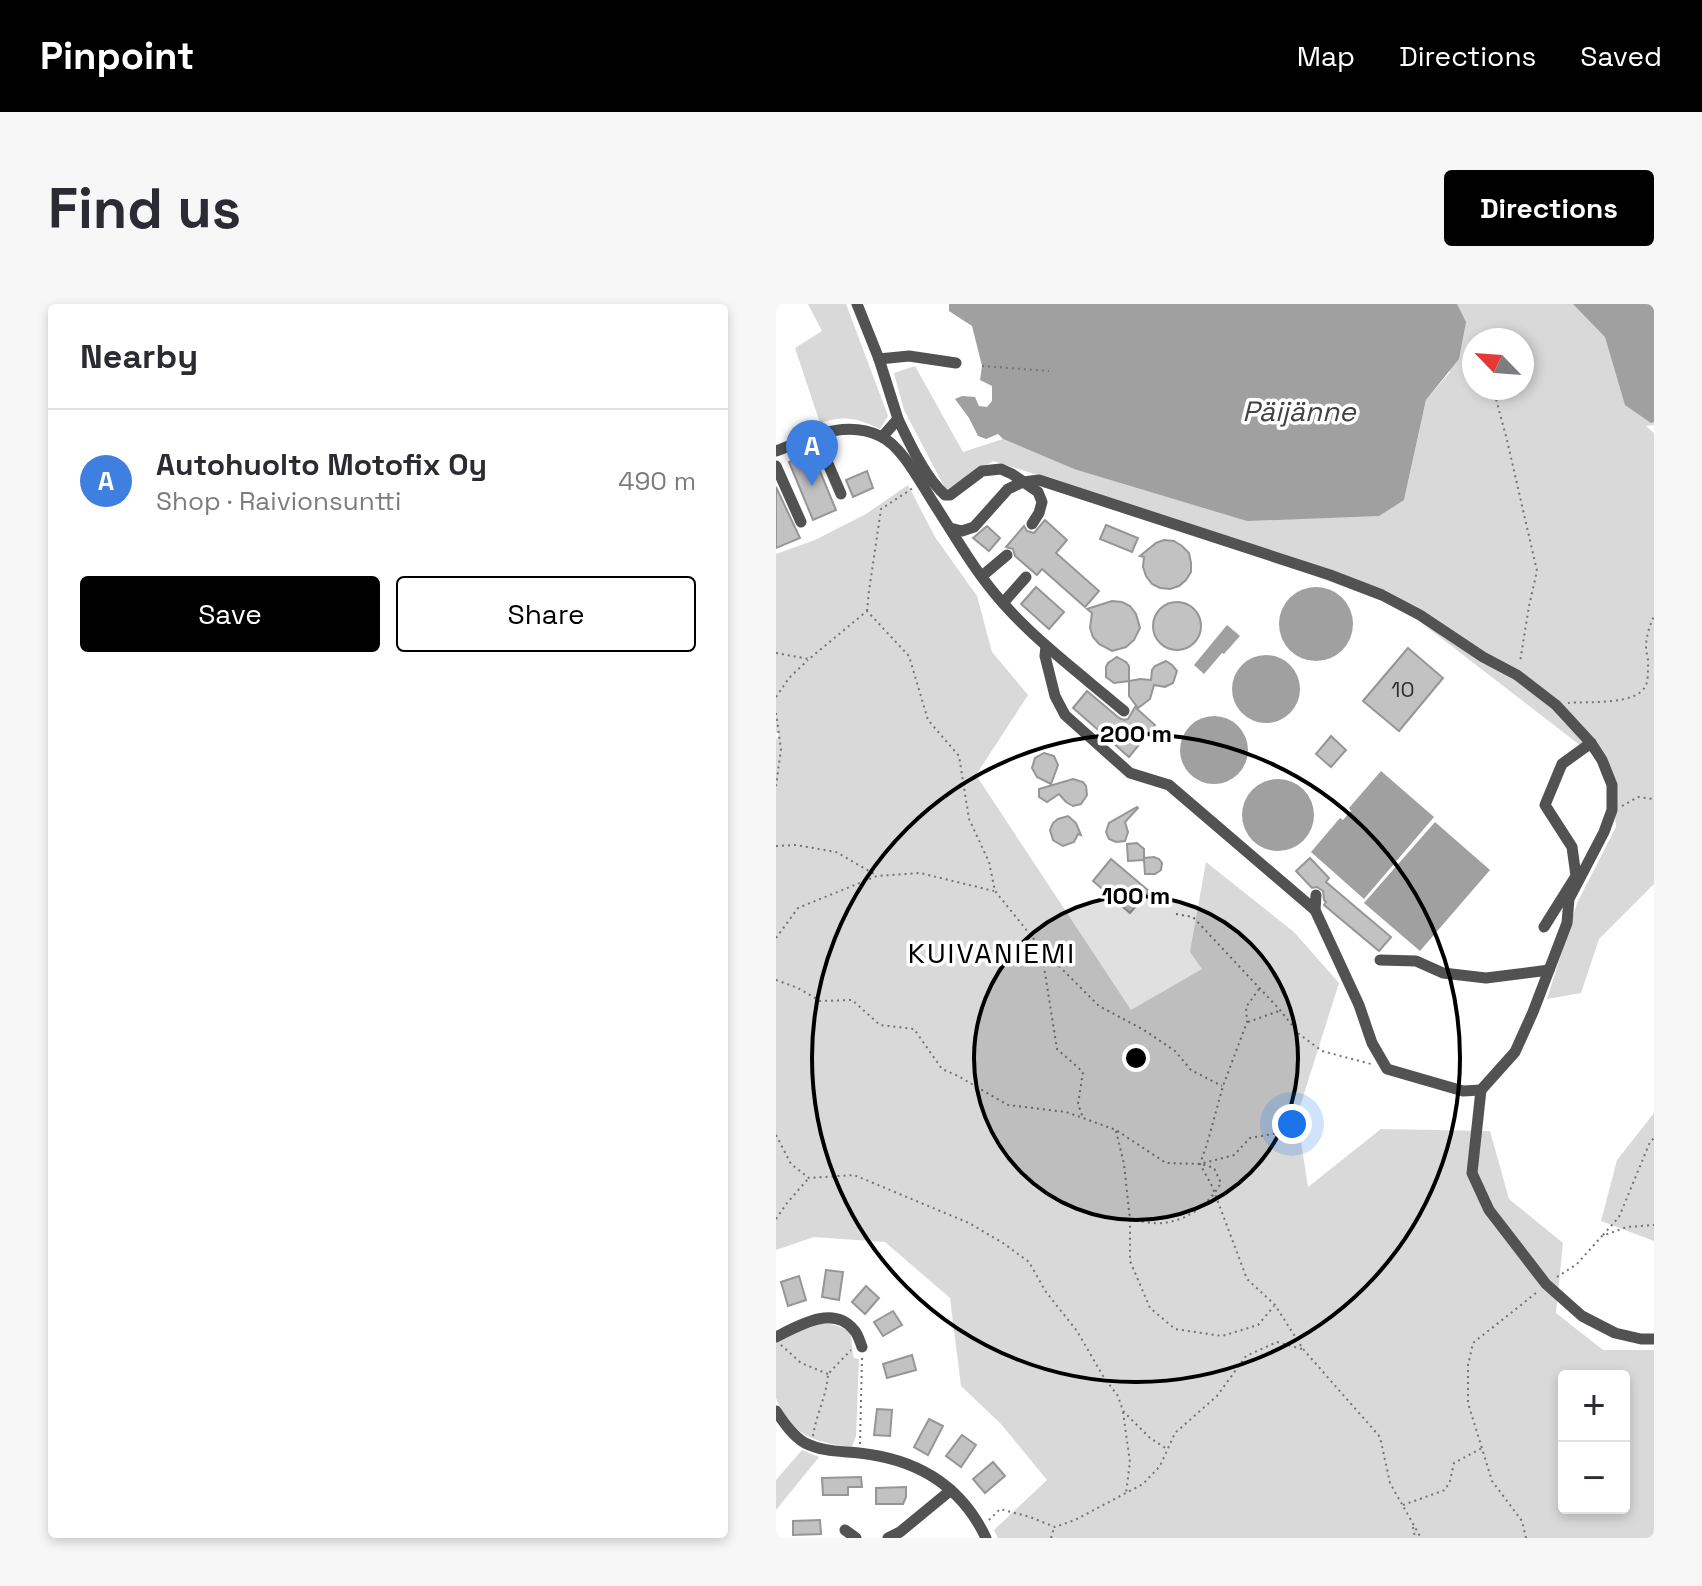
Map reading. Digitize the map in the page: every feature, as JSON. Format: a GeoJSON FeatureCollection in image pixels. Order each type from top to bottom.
{"type":"FeatureCollection","features":[{"type":"Feature","properties":{"kind":"street"},"geometry":{"type":"LineString","coordinates":[[857,304],[898,419],[940,491],[950,495],[982,471],[1001,469],[1038,492],[1042,502],[1032,524]]}},
{"type":"Feature","properties":{"kind":"street"},"geometry":{"type":"LineString","coordinates":[[879,359],[909,356],[956,363]]}},
{"type":"Feature","properties":{"kind":"street"},"geometry":{"type":"LineString","coordinates":[[882,437],[898,419]]}},
{"type":"Feature","properties":{"kind":"street"},"geometry":{"type":"LineString","coordinates":[[776,451],[830,431],[852,428],[882,437],[901,454],[1003,603],[1046,646],[1124,711]]}},
{"type":"Feature","properties":{"kind":"street"},"geometry":{"type":"LineString","coordinates":[[816,436],[841,494]]}},
{"type":"Feature","properties":{"kind":"street"},"geometry":{"type":"LineString","coordinates":[[776,466],[801,522]]}},
{"type":"Feature","properties":{"kind":"street"},"geometry":{"type":"LineString","coordinates":[[950,528],[962,531],[974,527],[1008,489],[1023,482],[1039,480],[1211,535],[1356,585],[1420,615],[1517,675],[1556,705],[1591,743],[1612,785],[1612,810],[1569,899],[1567,923],[1515,1052],[1481,1090],[1472,1173],[1489,1210],[1546,1284],[1582,1316],[1615,1333],[1654,1339]]}},
{"type":"Feature","properties":{"kind":"street"},"geometry":{"type":"LineString","coordinates":[[982,576],[1007,555]]}},
{"type":"Feature","properties":{"kind":"street"},"geometry":{"type":"LineString","coordinates":[[1003,603],[1026,577]]}},
{"type":"Feature","properties":{"kind":"street"},"geometry":{"type":"LineString","coordinates":[[1046,646],[1045,656],[1055,696],[1065,715],[1130,773],[1169,785],[1315,910],[1359,1005],[1372,1043],[1387,1069],[1463,1091],[1481,1090]]}},
{"type":"Feature","properties":{"kind":"street"},"geometry":{"type":"LineString","coordinates":[[1544,927],[1576,876],[1572,847],[1545,805],[1562,764],[1591,743]]}},
{"type":"Feature","properties":{"kind":"street"},"geometry":{"type":"LineString","coordinates":[[1315,910],[1316,895]]}},
{"type":"Feature","properties":{"kind":"street"},"geometry":{"type":"LineString","coordinates":[[1380,960],[1416,961],[1443,973],[1486,978],[1549,970]]}},
{"type":"Feature","properties":{"kind":"street"},"geometry":{"type":"LineString","coordinates":[[777,1337],[811,1320],[825,1317],[849,1325],[856,1331],[861,1345]]}},
{"type":"Feature","properties":{"kind":"street"},"geometry":{"type":"LineString","coordinates":[[776,1411],[803,1442],[824,1450],[884,1456],[910,1463],[933,1476],[951,1490],[983,1532]]}},
{"type":"Feature","properties":{"kind":"street"},"geometry":{"type":"LineString","coordinates":[[888,1538],[900,1532],[951,1490]]}},
{"type":"Feature","properties":{"kind":"street"},"geometry":{"type":"LineString","coordinates":[[845,1530],[856,1538]]}},
{"type":"Feature","properties":{"kind":"path"},"geometry":{"type":"LineString","coordinates":[[982,366],[1049,371]]}},
{"type":"Feature","properties":{"kind":"path"},"geometry":{"type":"LineString","coordinates":[[1496,400],[1537,571],[1517,675]]}},
{"type":"Feature","properties":{"kind":"path"},"geometry":{"type":"LineString","coordinates":[[776,697],[789,678],[809,659],[867,611],[881,509],[920,482]]}},
{"type":"Feature","properties":{"kind":"path"},"geometry":{"type":"LineString","coordinates":[[867,611],[909,656],[928,720],[959,756],[969,819],[989,862],[995,891],[1041,948],[1099,1006],[1144,1030],[1175,1051],[1191,1070],[1223,1086]]}},
{"type":"Feature","properties":{"kind":"path"},"geometry":{"type":"LineString","coordinates":[[1556,705],[1622,701],[1637,696],[1646,686],[1649,665],[1646,645],[1654,616]]}},
{"type":"Feature","properties":{"kind":"path"},"geometry":{"type":"LineString","coordinates":[[776,653],[809,659]]}},
{"type":"Feature","properties":{"kind":"path"},"geometry":{"type":"LineString","coordinates":[[1649,665],[1654,665]]}},
{"type":"Feature","properties":{"kind":"path"},"geometry":{"type":"LineString","coordinates":[[776,713],[781,749],[776,786]]}},
{"type":"Feature","properties":{"kind":"path"},"geometry":{"type":"LineString","coordinates":[[1612,810],[1638,797],[1654,799]]}},
{"type":"Feature","properties":{"kind":"path"},"geometry":{"type":"LineString","coordinates":[[776,846],[796,845],[836,852],[877,876]]}},
{"type":"Feature","properties":{"kind":"path"},"geometry":{"type":"LineString","coordinates":[[776,938],[798,908],[877,876],[920,873],[995,891]]}},
{"type":"Feature","properties":{"kind":"path"},"geometry":{"type":"LineString","coordinates":[[1176,914],[1193,917],[1299,1034],[1322,1051],[1387,1069]]}},
{"type":"Feature","properties":{"kind":"path"},"geometry":{"type":"LineString","coordinates":[[1041,948],[1057,1049],[1083,1072],[1078,1104],[1083,1118]]}},
{"type":"Feature","properties":{"kind":"path"},"geometry":{"type":"LineString","coordinates":[[776,980],[820,1001],[852,1000],[880,1025],[914,1029],[942,1069],[1008,1105],[1066,1112],[1116,1130],[1166,1163],[1200,1164],[1214,1168],[1218,1175],[1221,1183],[1214,1195],[1193,1214],[1163,1223],[1130,1220]]}},
{"type":"Feature","properties":{"kind":"path"},"geometry":{"type":"LineString","coordinates":[[1259,989],[1246,1007],[1247,1022],[1223,1086],[1200,1164],[1212,1186],[1247,1279],[1275,1305],[1303,1349],[1380,1437],[1390,1483],[1421,1538]]}},
{"type":"Feature","properties":{"kind":"path"},"geometry":{"type":"LineString","coordinates":[[1247,1022],[1280,1010]]}},
{"type":"Feature","properties":{"kind":"path"},"geometry":{"type":"LineString","coordinates":[[1116,1130],[1124,1164],[1130,1220],[1130,1261],[1150,1308],[1175,1329],[1222,1336],[1258,1325],[1275,1305]]}},
{"type":"Feature","properties":{"kind":"path"},"geometry":{"type":"LineString","coordinates":[[1200,1164],[1234,1155],[1250,1138],[1295,1130]]}},
{"type":"Feature","properties":{"kind":"path"},"geometry":{"type":"LineString","coordinates":[[776,1135],[791,1164],[809,1178],[854,1175],[969,1223],[1029,1262],[1046,1292],[1077,1331],[1118,1396],[1130,1462],[1126,1493]]}},
{"type":"Feature","properties":{"kind":"path"},"geometry":{"type":"LineString","coordinates":[[1526,1538],[1522,1521],[1492,1481],[1468,1403],[1468,1365],[1473,1343],[1546,1284],[1577,1264],[1619,1217],[1654,1138]]}},
{"type":"Feature","properties":{"kind":"path"},"geometry":{"type":"LineString","coordinates":[[776,1219],[809,1178]]}},
{"type":"Feature","properties":{"kind":"path"},"geometry":{"type":"LineString","coordinates":[[1602,1236],[1627,1227],[1654,1225]]}},
{"type":"Feature","properties":{"kind":"path"},"geometry":{"type":"LineString","coordinates":[[777,1337],[782,1347],[801,1363],[828,1374]]}},
{"type":"Feature","properties":{"kind":"path"},"geometry":{"type":"LineString","coordinates":[[983,1532],[1000,1509],[1055,1527],[1075,1520],[1143,1484],[1160,1466],[1175,1433],[1217,1396],[1246,1356],[1277,1342],[1303,1349]]}},
{"type":"Feature","properties":{"kind":"path"},"geometry":{"type":"LineString","coordinates":[[812,1445],[815,1419],[828,1374],[861,1345]]}},
{"type":"Feature","properties":{"kind":"path"},"geometry":{"type":"LineString","coordinates":[[858,1453],[861,1345]]}},
{"type":"Feature","properties":{"kind":"path"},"geometry":{"type":"LineString","coordinates":[[1123,1411],[1150,1438],[1167,1449]]}},
{"type":"Feature","properties":{"kind":"path"},"geometry":{"type":"LineString","coordinates":[[1402,1506],[1445,1490],[1454,1463],[1482,1448]]}},
{"type":"Feature","properties":{"kind":"path"},"geometry":{"type":"LineString","coordinates":[[1413,1525],[1415,1538]]}},
{"type":"Feature","properties":{"kind":"path"},"geometry":{"type":"LineString","coordinates":[[1051,1536],[1055,1527]]}},
{"type":"Feature","properties":{"kind":"shaded area"},"geometry":{"type":"Polygon","coordinates":[[[808,304],[846,304],[888,416],[880,429],[851,419],[820,423],[795,348],[822,331],[808,304]]]}},
{"type":"Feature","properties":{"kind":"shaded area"},"geometry":{"type":"Polygon","coordinates":[[[1441,304],[1654,304],[1654,425],[1646,426],[1654,433],[1654,884],[1599,939],[1581,993],[1547,999],[1577,903],[1616,827],[1611,769],[1419,621],[1380,600],[1067,484],[993,461],[946,490],[904,410],[894,373],[915,366],[963,452],[1003,439],[1074,469],[1404,500],[1426,400],[1450,372],[1441,304]]]}},
{"type":"Feature","properties":{"kind":"shaded area"},"geometry":{"type":"Polygon","coordinates":[[[908,485],[935,537],[977,596],[992,652],[1028,695],[976,775],[1131,1010],[1202,969],[1190,952],[1206,862],[1294,932],[1339,983],[1297,1116],[1308,1187],[1381,1129],[1490,1131],[1509,1199],[1563,1243],[1556,1313],[1603,1350],[1654,1350],[1654,1538],[998,1538],[994,1530],[1047,1480],[1001,1424],[961,1386],[950,1298],[885,1242],[814,1237],[776,1250],[776,740],[779,735],[776,732],[776,554],[815,540],[866,514],[908,485]]]}},
{"type":"Feature","properties":{"kind":"shaded area"},"geometry":{"type":"Polygon","coordinates":[[[1654,1113],[1654,1241],[1601,1221],[1617,1160],[1654,1113]]]}},
{"type":"Feature","properties":{"kind":"shaded area"},"geometry":{"type":"Polygon","coordinates":[[[825,1322],[849,1330],[854,1358],[859,1359],[856,1436],[852,1447],[805,1435],[788,1421],[776,1398],[776,1343],[814,1323],[825,1322]]]}},
{"type":"Feature","properties":{"kind":"shaded area"},"geometry":{"type":"Polygon","coordinates":[[[802,1450],[819,1457],[776,1510],[776,1480],[802,1450]]]}},
{"type":"Feature","properties":{"kind":"water","name":"Päijänne"},"geometry":{"type":"Polygon","coordinates":[[[949,304],[1457,304],[1466,322],[1462,328],[1459,359],[1426,400],[1404,500],[1379,516],[1247,521],[1074,469],[1003,439],[998,434],[986,439],[978,436],[955,399],[975,397],[979,406],[987,407],[992,401],[992,386],[980,380],[982,366],[972,326],[949,311],[949,304]]]}},
{"type":"Feature","properties":{"kind":"water"},"geometry":{"type":"Polygon","coordinates":[[[1573,304],[1654,304],[1654,422],[1625,405],[1605,337],[1573,304]]]}},
{"type":"Feature","properties":{"kind":"water"},"geometry":{"type":"Polygon","coordinates":[[[1316,587],[1330,590],[1342,598],[1350,610],[1353,624],[1350,638],[1342,650],[1330,658],[1316,661],[1302,658],[1290,650],[1282,638],[1279,624],[1282,610],[1290,598],[1302,590],[1316,587]]]}},
{"type":"Feature","properties":{"kind":"water"},"geometry":{"type":"Polygon","coordinates":[[[1227,625],[1240,636],[1204,674],[1194,665],[1227,625]]]}},
{"type":"Feature","properties":{"kind":"water"},"geometry":{"type":"Polygon","coordinates":[[[1266,655],[1290,665],[1300,689],[1290,713],[1266,723],[1242,713],[1232,689],[1242,665],[1266,655]]]}},
{"type":"Feature","properties":{"kind":"water"},"geometry":{"type":"Polygon","coordinates":[[[1214,716],[1238,726],[1248,750],[1238,774],[1214,784],[1190,774],[1180,750],[1190,726],[1214,716]]]}},
{"type":"Feature","properties":{"kind":"water"},"geometry":{"type":"Polygon","coordinates":[[[1381,771],[1434,817],[1364,899],[1311,852],[1340,818],[1343,820],[1351,811],[1349,808],[1381,771]]]}},
{"type":"Feature","properties":{"kind":"water"},"geometry":{"type":"Polygon","coordinates":[[[1285,779],[1304,789],[1312,801],[1312,829],[1304,841],[1292,849],[1271,851],[1252,841],[1244,829],[1242,808],[1252,789],[1264,781],[1285,779]]]}},
{"type":"Feature","properties":{"kind":"water"},"geometry":{"type":"Polygon","coordinates":[[[1435,822],[1490,870],[1420,951],[1364,903],[1435,822]]]}},
{"type":"Feature","properties":{"kind":"building"},"geometry":{"type":"Polygon","coordinates":[[[812,452],[836,510],[813,520],[789,462],[812,452]]]}},
{"type":"Feature","properties":{"kind":"building"},"geometry":{"type":"Polygon","coordinates":[[[867,471],[873,488],[853,497],[846,480],[867,471]]]}},
{"type":"Feature","properties":{"kind":"building"},"geometry":{"type":"Polygon","coordinates":[[[776,487],[800,538],[776,548],[776,487]]]}},
{"type":"Feature","properties":{"kind":"building"},"geometry":{"type":"Polygon","coordinates":[[[1045,520],[1067,540],[1056,553],[1099,591],[1085,607],[1042,569],[1037,575],[1015,556],[1013,549],[1006,547],[1024,526],[1034,533],[1045,520]]]}},
{"type":"Feature","properties":{"kind":"building"},"geometry":{"type":"Polygon","coordinates":[[[1106,525],[1138,538],[1132,552],[1100,539],[1106,525]]]}},
{"type":"Feature","properties":{"kind":"building"},"geometry":{"type":"Polygon","coordinates":[[[987,526],[1000,538],[989,551],[973,538],[987,526]]]}},
{"type":"Feature","properties":{"kind":"building"},"geometry":{"type":"Polygon","coordinates":[[[1164,540],[1182,546],[1189,553],[1191,563],[1191,572],[1186,580],[1170,589],[1152,584],[1143,567],[1144,557],[1140,556],[1164,540]]]}},
{"type":"Feature","properties":{"kind":"building"},"geometry":{"type":"Polygon","coordinates":[[[1036,587],[1064,612],[1049,629],[1021,604],[1036,587]]]}},
{"type":"Feature","properties":{"kind":"building"},"geometry":{"type":"Polygon","coordinates":[[[1112,601],[1130,606],[1140,628],[1126,647],[1112,651],[1093,637],[1090,628],[1092,613],[1087,609],[1112,601]]]}},
{"type":"Feature","properties":{"kind":"building"},"geometry":{"type":"Polygon","coordinates":[[[1177,602],[1194,609],[1201,626],[1194,643],[1177,650],[1160,643],[1153,626],[1160,609],[1177,602]]]}},
{"type":"Feature","properties":{"kind":"building"},"geometry":{"type":"Polygon","coordinates":[[[1408,648],[1443,678],[1399,731],[1363,701],[1408,648]]]}},
{"type":"Feature","properties":{"kind":"building"},"geometry":{"type":"Polygon","coordinates":[[[1117,657],[1129,666],[1129,681],[1114,683],[1106,677],[1108,663],[1117,657]]]}},
{"type":"Feature","properties":{"kind":"building"},"geometry":{"type":"Polygon","coordinates":[[[1166,661],[1177,671],[1173,683],[1165,687],[1154,685],[1150,699],[1138,708],[1129,696],[1129,681],[1151,680],[1155,666],[1166,661]]]}},
{"type":"Feature","properties":{"kind":"building"},"geometry":{"type":"Polygon","coordinates":[[[1087,691],[1119,718],[1128,719],[1135,707],[1155,725],[1129,757],[1073,708],[1087,691]]]}},
{"type":"Feature","properties":{"kind":"building"},"geometry":{"type":"Polygon","coordinates":[[[1331,736],[1346,750],[1331,767],[1316,754],[1331,736]]]}},
{"type":"Feature","properties":{"kind":"building"},"geometry":{"type":"Polygon","coordinates":[[[1044,753],[1054,756],[1058,765],[1051,784],[1037,777],[1032,768],[1035,758],[1044,753]]]}},
{"type":"Feature","properties":{"kind":"building"},"geometry":{"type":"Polygon","coordinates":[[[1073,779],[1086,786],[1087,795],[1081,804],[1073,806],[1059,794],[1047,802],[1039,797],[1039,789],[1073,779]]]}},
{"type":"Feature","properties":{"kind":"building"},"geometry":{"type":"Polygon","coordinates":[[[1137,807],[1125,822],[1128,832],[1125,841],[1109,839],[1106,832],[1109,823],[1137,807]]]}},
{"type":"Feature","properties":{"kind":"building"},"geometry":{"type":"Polygon","coordinates":[[[1068,816],[1076,823],[1081,835],[1078,834],[1074,842],[1063,846],[1053,840],[1050,830],[1058,819],[1068,816]]]}},
{"type":"Feature","properties":{"kind":"building"},"geometry":{"type":"Polygon","coordinates":[[[1137,843],[1144,849],[1144,858],[1159,859],[1161,870],[1155,874],[1145,874],[1144,860],[1128,861],[1127,844],[1137,843]]]}},
{"type":"Feature","properties":{"kind":"building"},"geometry":{"type":"Polygon","coordinates":[[[1310,858],[1329,878],[1326,882],[1391,937],[1379,951],[1324,905],[1323,891],[1312,888],[1296,871],[1310,858]]]}},
{"type":"Feature","properties":{"kind":"building"},"geometry":{"type":"Polygon","coordinates":[[[1111,859],[1149,891],[1130,913],[1093,881],[1111,859]]]}},
{"type":"Feature","properties":{"kind":"building"},"geometry":{"type":"Polygon","coordinates":[[[826,1270],[843,1272],[839,1300],[822,1297],[826,1270]]]}},
{"type":"Feature","properties":{"kind":"building"},"geometry":{"type":"Polygon","coordinates":[[[799,1276],[806,1300],[788,1306],[781,1282],[799,1276]]]}},
{"type":"Feature","properties":{"kind":"building"},"geometry":{"type":"Polygon","coordinates":[[[866,1286],[879,1298],[865,1314],[852,1302],[866,1286]]]}},
{"type":"Feature","properties":{"kind":"building"},"geometry":{"type":"Polygon","coordinates":[[[893,1311],[902,1325],[883,1336],[874,1322],[893,1311]]]}},
{"type":"Feature","properties":{"kind":"building"},"geometry":{"type":"Polygon","coordinates":[[[912,1355],[916,1370],[887,1378],[883,1364],[912,1355]]]}},
{"type":"Feature","properties":{"kind":"building"},"geometry":{"type":"Polygon","coordinates":[[[877,1409],[892,1410],[890,1436],[874,1435],[877,1409]]]}},
{"type":"Feature","properties":{"kind":"building"},"geometry":{"type":"Polygon","coordinates":[[[929,1419],[943,1426],[928,1455],[914,1447],[929,1419]]]}},
{"type":"Feature","properties":{"kind":"building"},"geometry":{"type":"Polygon","coordinates":[[[962,1435],[976,1445],[961,1467],[946,1456],[962,1435]]]}},
{"type":"Feature","properties":{"kind":"building"},"geometry":{"type":"Polygon","coordinates":[[[993,1462],[1005,1476],[985,1493],[973,1479],[993,1462]]]}},
{"type":"Feature","properties":{"kind":"building"},"geometry":{"type":"Polygon","coordinates":[[[861,1477],[862,1487],[848,1487],[848,1495],[823,1495],[822,1478],[861,1477]]]}},
{"type":"Feature","properties":{"kind":"building"},"geometry":{"type":"Polygon","coordinates":[[[906,1487],[903,1504],[876,1504],[876,1488],[906,1487]]]}},
{"type":"Feature","properties":{"kind":"building"},"geometry":{"type":"Polygon","coordinates":[[[820,1520],[821,1534],[793,1535],[793,1521],[820,1520]]]}},
{"type":"Feature","properties":{"kind":"place","name":"Autohuolto Motofix Oy"},"geometry":{"type":"Point","coordinates":[812,486]}},
{"type":"Feature","properties":{"kind":"district","name":"KUIVANIEMI"},"geometry":{"type":"Point","coordinates":[992,953]}}]}
